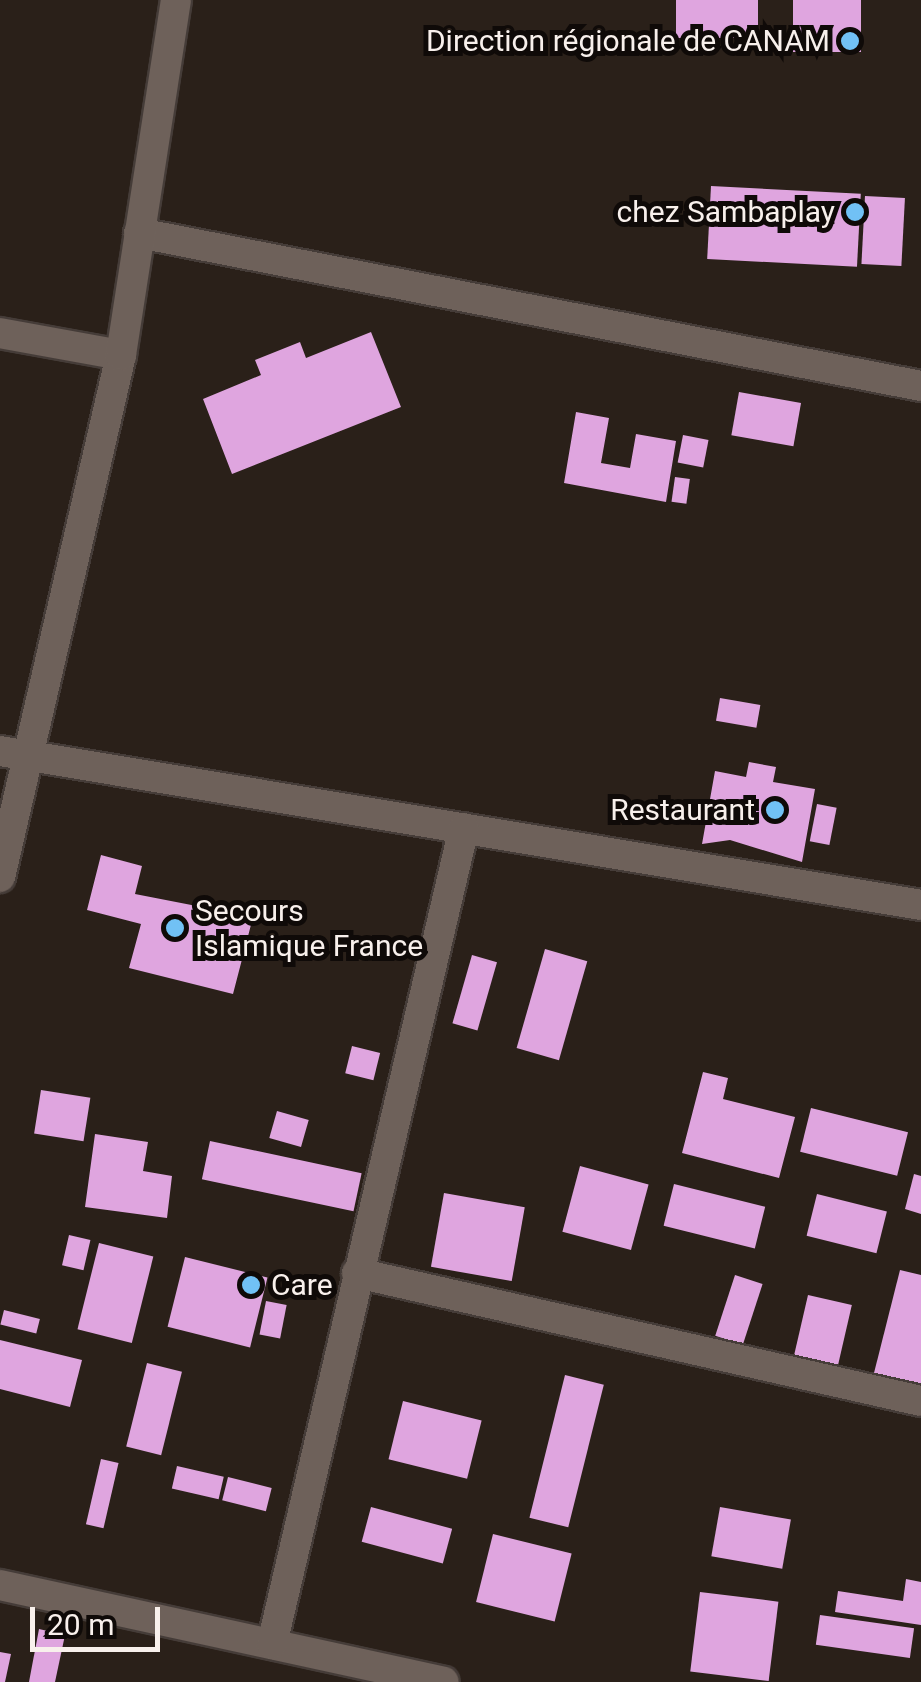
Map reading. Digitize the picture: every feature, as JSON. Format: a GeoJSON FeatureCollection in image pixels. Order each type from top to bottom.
{"type":"FeatureCollection","features":[{"type":"Feature","properties":{"kind":"street"},"geometry":{"type":"LineString","coordinates":[[0,877],[121,355],[176,0]]}},
{"type":"Feature","properties":{"kind":"street"},"geometry":{"type":"LineString","coordinates":[[139,233],[921,386]]}},
{"type":"Feature","properties":{"kind":"street"},"geometry":{"type":"LineString","coordinates":[[0,333],[121,355]]}},
{"type":"Feature","properties":{"kind":"street"},"geometry":{"type":"LineString","coordinates":[[0,751],[921,905]]}},
{"type":"Feature","properties":{"kind":"street"},"geometry":{"type":"LineString","coordinates":[[272,1644],[464,828]]}},
{"type":"Feature","properties":{"kind":"street"},"geometry":{"type":"LineString","coordinates":[[358,1273],[921,1401]]}},
{"type":"Feature","properties":{"kind":"street"},"geometry":{"type":"LineString","coordinates":[[0,1585],[444,1682]]}},
{"type":"Feature","properties":{"kind":"building"},"geometry":{"type":"Polygon","coordinates":[[[676,0],[758,0],[758,38],[676,38],[676,0]]]}},
{"type":"Feature","properties":{"kind":"building"},"geometry":{"type":"Polygon","coordinates":[[[793,0],[861,0],[861,52],[793,52],[793,0]]]}},
{"type":"Feature","properties":{"kind":"building"},"geometry":{"type":"Polygon","coordinates":[[[711,186],[861,194],[857,267],[707,259],[711,186]]]}},
{"type":"Feature","properties":{"kind":"building"},"geometry":{"type":"Polygon","coordinates":[[[865,196],[905,198],[901,266],[861,264],[865,196]]]}},
{"type":"Feature","properties":{"kind":"building"},"geometry":{"type":"Polygon","coordinates":[[[371,332],[401,407],[232,474],[203,399],[261,375],[255,360],[300,342],[306,358],[371,332]]]}},
{"type":"Feature","properties":{"kind":"building"},"geometry":{"type":"Polygon","coordinates":[[[739,392],[801,403],[793,446],[731,435],[739,392]]]}},
{"type":"Feature","properties":{"kind":"building"},"geometry":{"type":"Polygon","coordinates":[[[576,412],[609,418],[601,463],[630,468],[636,434],[676,441],[666,502],[564,483],[576,412]]]}},
{"type":"Feature","properties":{"kind":"building"},"geometry":{"type":"Polygon","coordinates":[[[683,435],[709,440],[703,467],[678,462],[683,435]]]}},
{"type":"Feature","properties":{"kind":"building"},"geometry":{"type":"Polygon","coordinates":[[[675,477],[690,479],[686,504],[672,502],[675,477]]]}},
{"type":"Feature","properties":{"kind":"building"},"geometry":{"type":"Polygon","coordinates":[[[720,698],[760,705],[756,728],[716,721],[720,698]]]}},
{"type":"Feature","properties":{"kind":"building"},"geometry":{"type":"Polygon","coordinates":[[[749,762],[776,767],[773,782],[815,789],[802,862],[730,840],[702,844],[715,771],[746,777],[749,762]]]}},
{"type":"Feature","properties":{"kind":"building"},"geometry":{"type":"Polygon","coordinates":[[[817,804],[837,808],[829,845],[810,841],[817,804]]]}},
{"type":"Feature","properties":{"kind":"building"},"geometry":{"type":"Polygon","coordinates":[[[101,855],[142,866],[135,894],[253,917],[233,994],[129,968],[141,924],[87,910],[101,855]]]}},
{"type":"Feature","properties":{"kind":"building"},"geometry":{"type":"Polygon","coordinates":[[[545,949],[587,961],[559,1060],[517,1048],[545,949]]]}},
{"type":"Feature","properties":{"kind":"building"},"geometry":{"type":"Polygon","coordinates":[[[472,955],[497,962],[477,1030],[452,1023],[472,955]]]}},
{"type":"Feature","properties":{"kind":"building"},"geometry":{"type":"Polygon","coordinates":[[[352,1046],[380,1053],[373,1080],[345,1073],[352,1046]]]}},
{"type":"Feature","properties":{"kind":"building"},"geometry":{"type":"Polygon","coordinates":[[[703,1072],[728,1078],[723,1099],[795,1117],[779,1178],[682,1153],[703,1072]]]}},
{"type":"Feature","properties":{"kind":"building"},"geometry":{"type":"Polygon","coordinates":[[[41,1090],[90,1098],[84,1141],[34,1133],[41,1090]]]}},
{"type":"Feature","properties":{"kind":"building"},"geometry":{"type":"Polygon","coordinates":[[[811,1108],[908,1132],[897,1176],[800,1152],[811,1108]]]}},
{"type":"Feature","properties":{"kind":"building"},"geometry":{"type":"Polygon","coordinates":[[[277,1111],[309,1120],[301,1147],[269,1138],[277,1111]]]}},
{"type":"Feature","properties":{"kind":"building"},"geometry":{"type":"Polygon","coordinates":[[[95,1134],[148,1142],[143,1171],[172,1176],[167,1218],[85,1207],[95,1134]]]}},
{"type":"Feature","properties":{"kind":"building"},"geometry":{"type":"Polygon","coordinates":[[[210,1141],[362,1173],[354,1211],[202,1179],[210,1141]]]}},
{"type":"Feature","properties":{"kind":"building"},"geometry":{"type":"Polygon","coordinates":[[[580,1166],[649,1184],[631,1250],[562,1232],[580,1166]]]}},
{"type":"Feature","properties":{"kind":"building"},"geometry":{"type":"Polygon","coordinates":[[[914,1174],[921,1176],[921,1214],[905,1209],[914,1174]]]}},
{"type":"Feature","properties":{"kind":"building"},"geometry":{"type":"Polygon","coordinates":[[[674,1184],[765,1207],[755,1248],[664,1226],[674,1184]]]}},
{"type":"Feature","properties":{"kind":"building"},"geometry":{"type":"Polygon","coordinates":[[[444,1193],[525,1207],[512,1281],[431,1267],[444,1193]]]}},
{"type":"Feature","properties":{"kind":"building"},"geometry":{"type":"Polygon","coordinates":[[[817,1194],[887,1211],[876,1253],[807,1236],[817,1194]]]}},
{"type":"Feature","properties":{"kind":"building"},"geometry":{"type":"Polygon","coordinates":[[[69,1235],[90,1240],[83,1270],[62,1265],[69,1235]]]}},
{"type":"Feature","properties":{"kind":"building"},"geometry":{"type":"Polygon","coordinates":[[[99,1243],[153,1257],[132,1343],[77,1329],[99,1243]]]}},
{"type":"Feature","properties":{"kind":"building"},"geometry":{"type":"Polygon","coordinates":[[[185,1257],[267,1278],[250,1347],[168,1327],[185,1257]]]}},
{"type":"Feature","properties":{"kind":"building"},"geometry":{"type":"Polygon","coordinates":[[[900,1270],[921,1275],[921,1385],[874,1373],[900,1270]]]}},
{"type":"Feature","properties":{"kind":"building"},"geometry":{"type":"Polygon","coordinates":[[[735,1275],[763,1284],[743,1345],[715,1336],[735,1275]]]}},
{"type":"Feature","properties":{"kind":"building"},"geometry":{"type":"Polygon","coordinates":[[[808,1295],[852,1305],[837,1370],[793,1360],[808,1295]]]}},
{"type":"Feature","properties":{"kind":"building"},"geometry":{"type":"Polygon","coordinates":[[[266,1301],[287,1305],[280,1338],[260,1334],[266,1301]]]}},
{"type":"Feature","properties":{"kind":"building"},"geometry":{"type":"Polygon","coordinates":[[[4,1310],[40,1319],[36,1334],[0,1325],[4,1310]]]}},
{"type":"Feature","properties":{"kind":"building"},"geometry":{"type":"Polygon","coordinates":[[[0,1340],[82,1360],[70,1407],[0,1389],[0,1340]]]}},
{"type":"Feature","properties":{"kind":"building"},"geometry":{"type":"Polygon","coordinates":[[[147,1363],[182,1372],[161,1455],[126,1446],[147,1363]]]}},
{"type":"Feature","properties":{"kind":"building"},"geometry":{"type":"Polygon","coordinates":[[[565,1375],[604,1385],[568,1527],[529,1518],[565,1375]]]}},
{"type":"Feature","properties":{"kind":"building"},"geometry":{"type":"Polygon","coordinates":[[[403,1401],[482,1421],[467,1479],[388,1459],[403,1401]]]}},
{"type":"Feature","properties":{"kind":"building"},"geometry":{"type":"Polygon","coordinates":[[[101,1459],[119,1463],[103,1528],[86,1524],[101,1459]]]}},
{"type":"Feature","properties":{"kind":"building"},"geometry":{"type":"Polygon","coordinates":[[[177,1466],[224,1477],[219,1499],[172,1488],[177,1466]]]}},
{"type":"Feature","properties":{"kind":"building"},"geometry":{"type":"Polygon","coordinates":[[[228,1477],[272,1488],[266,1511],[222,1500],[228,1477]]]}},
{"type":"Feature","properties":{"kind":"building"},"geometry":{"type":"Polygon","coordinates":[[[371,1507],[452,1529],[443,1564],[362,1542],[371,1507]]]}},
{"type":"Feature","properties":{"kind":"building"},"geometry":{"type":"Polygon","coordinates":[[[720,1507],[791,1520],[782,1569],[711,1556],[720,1507]]]}},
{"type":"Feature","properties":{"kind":"building"},"geometry":{"type":"Polygon","coordinates":[[[493,1534],[572,1554],[555,1622],[476,1602],[493,1534]]]}},
{"type":"Feature","properties":{"kind":"building"},"geometry":{"type":"Polygon","coordinates":[[[906,1579],[921,1582],[921,1625],[835,1612],[838,1591],[903,1601],[906,1579]]]}},
{"type":"Feature","properties":{"kind":"building"},"geometry":{"type":"Polygon","coordinates":[[[700,1592],[778,1602],[769,1681],[690,1671],[700,1592]]]}},
{"type":"Feature","properties":{"kind":"building"},"geometry":{"type":"Polygon","coordinates":[[[820,1615],[914,1628],[910,1658],[816,1645],[820,1615]]]}},
{"type":"Feature","properties":{"kind":"building"},"geometry":{"type":"Polygon","coordinates":[[[39,1629],[65,1635],[55,1682],[29,1682],[39,1629]]]}},
{"type":"Feature","properties":{"kind":"building"},"geometry":{"type":"Polygon","coordinates":[[[0,1652],[11,1654],[5,1682],[0,1682],[0,1652]]]}},
{"type":"Feature","properties":{"kind":"place","name":"Direction régionale de CANAM"},"geometry":{"type":"Point","coordinates":[850,41]}},
{"type":"Feature","properties":{"kind":"place","name":"chez Sambaplay"},"geometry":{"type":"Point","coordinates":[855,212]}},
{"type":"Feature","properties":{"kind":"place","name":"Restaurant"},"geometry":{"type":"Point","coordinates":[775,810]}},
{"type":"Feature","properties":{"kind":"place","name":"Secours Islamique France"},"geometry":{"type":"Point","coordinates":[175,928]}},
{"type":"Feature","properties":{"kind":"place","name":"Care"},"geometry":{"type":"Point","coordinates":[251,1285]}}]}
